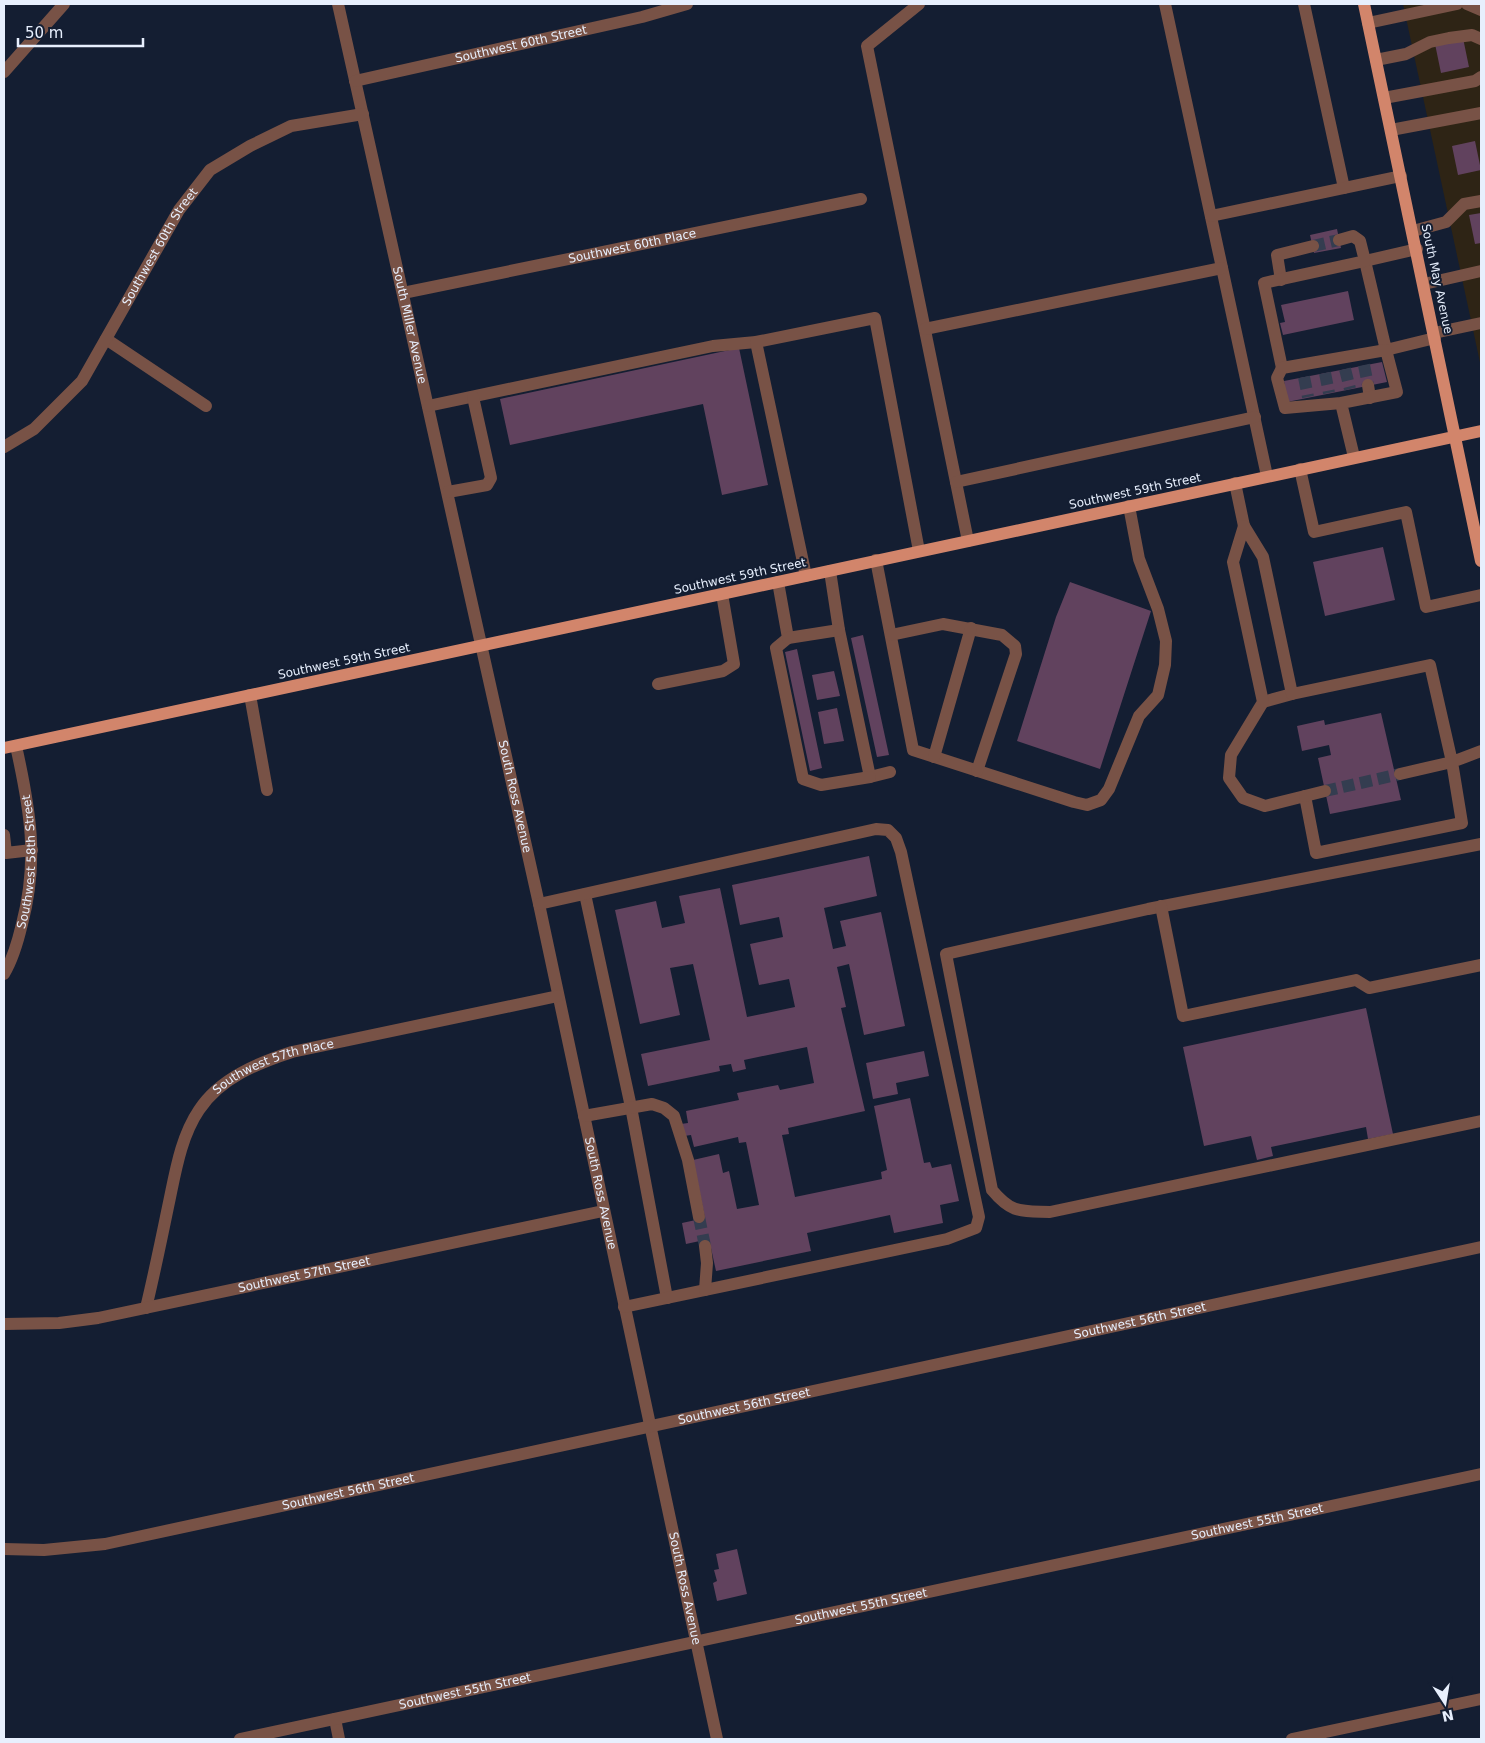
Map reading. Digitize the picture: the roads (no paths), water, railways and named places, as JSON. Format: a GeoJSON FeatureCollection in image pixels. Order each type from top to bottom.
{"type":"FeatureCollection","features":[{"type":"Feature","properties":{"kind":"main road","name":"South May Avenue"},"geometry":{"type":"LineString","coordinates":[[1364,4],[1417,249],[1481,561]]}},
{"type":"Feature","properties":{"kind":"main road","name":"Southwest 59th Street"},"geometry":{"type":"LineString","coordinates":[[10,747],[1481,431]]}},
{"type":"Feature","properties":{"kind":"street"},"geometry":{"type":"LineString","coordinates":[[4,72],[64,4]]}},
{"type":"Feature","properties":{"kind":"street","name":"South Miller Avenue"},"geometry":{"type":"LineString","coordinates":[[338,4],[482,646]]}},
{"type":"Feature","properties":{"kind":"street","name":"Southwest 60th Street"},"geometry":{"type":"LineString","coordinates":[[355,81],[642,17],[687,4]]}},
{"type":"Feature","properties":{"kind":"street"},"geometry":{"type":"LineString","coordinates":[[919,4],[867,46],[968,541]]}},
{"type":"Feature","properties":{"kind":"street"},"geometry":{"type":"LineString","coordinates":[[1165,4],[1267,476]]}},
{"type":"Feature","properties":{"kind":"street"},"geometry":{"type":"LineString","coordinates":[[1304,4],[1344,188]]}},
{"type":"Feature","properties":{"kind":"street"},"geometry":{"type":"LineString","coordinates":[[1368,23],[1457,4]]}},
{"type":"Feature","properties":{"kind":"street"},"geometry":{"type":"LineString","coordinates":[[1467,4],[1481,10]]}},
{"type":"Feature","properties":{"kind":"street"},"geometry":{"type":"LineString","coordinates":[[1376,60],[1406,54],[1430,42],[1449,38],[1472,35],[1481,39]]}},
{"type":"Feature","properties":{"kind":"street"},"geometry":{"type":"LineString","coordinates":[[1384,98],[1474,81],[1481,77]]}},
{"type":"Feature","properties":{"kind":"street"},"geometry":{"type":"LineString","coordinates":[[1391,130],[1481,113]]}},
{"type":"Feature","properties":{"kind":"street","name":"Southwest 60th Street"},"geometry":{"type":"LineString","coordinates":[[4,447],[34,429],[82,381],[179,210],[210,170],[250,146],[291,126],[363,114]]}},
{"type":"Feature","properties":{"kind":"street"},"geometry":{"type":"LineString","coordinates":[[1211,216],[1401,176]]}},
{"type":"Feature","properties":{"kind":"street","name":"Southwest 60th Place"},"geometry":{"type":"LineString","coordinates":[[403,293],[862,199]]}},
{"type":"Feature","properties":{"kind":"street"},"geometry":{"type":"LineString","coordinates":[[1412,231],[1446,222],[1464,204],[1481,201]]}},
{"type":"Feature","properties":{"kind":"street"},"geometry":{"type":"LineString","coordinates":[[1340,240],[1353,236],[1360,241],[1365,261],[1396,392],[1369,392],[1285,408],[1277,378],[1282,368],[1264,283],[1281,280],[1365,261],[1417,249]]}},
{"type":"Feature","properties":{"kind":"street"},"geometry":{"type":"LineString","coordinates":[[1281,280],[1277,255],[1313,246]]}},
{"type":"Feature","properties":{"kind":"street"},"geometry":{"type":"LineString","coordinates":[[925,329],[1222,268]]}},
{"type":"Feature","properties":{"kind":"street"},"geometry":{"type":"LineString","coordinates":[[1424,284],[1481,271]]}},
{"type":"Feature","properties":{"kind":"street"},"geometry":{"type":"LineString","coordinates":[[428,406],[712,346],[756,342],[875,318],[919,551]]}},
{"type":"Feature","properties":{"kind":"street"},"geometry":{"type":"LineString","coordinates":[[1282,368],[1303,371],[1363,359],[1386,350],[1481,323]]}},
{"type":"Feature","properties":{"kind":"street"},"geometry":{"type":"LineString","coordinates":[[106,339],[206,406]]}},
{"type":"Feature","properties":{"kind":"street"},"geometry":{"type":"LineString","coordinates":[[756,342],[806,576]]}},
{"type":"Feature","properties":{"kind":"street"},"geometry":{"type":"LineString","coordinates":[[448,492],[487,485],[491,478],[473,397]]}},
{"type":"Feature","properties":{"kind":"street"},"geometry":{"type":"LineString","coordinates":[[1341,398],[1354,457]]}},
{"type":"Feature","properties":{"kind":"street"},"geometry":{"type":"LineString","coordinates":[[956,482],[1255,417]]}},
{"type":"Feature","properties":{"kind":"street"},"geometry":{"type":"LineString","coordinates":[[1300,469],[1314,532],[1406,512],[1426,607],[1481,595]]}},
{"type":"Feature","properties":{"kind":"street"},"geometry":{"type":"LineString","coordinates":[[1236,483],[1244,526],[1263,557],[1292,694]]}},
{"type":"Feature","properties":{"kind":"street"},"geometry":{"type":"LineString","coordinates":[[876,560],[912,750],[1087,805],[1101,800],[1109,789],[1139,716],[1158,695],[1165,665],[1166,641],[1158,609],[1139,559],[1129,506]]}},
{"type":"Feature","properties":{"kind":"street"},"geometry":{"type":"LineString","coordinates":[[1244,526],[1233,562],[1263,702],[1231,755],[1229,778],[1243,798],[1265,806],[1325,791]]}},
{"type":"Feature","properties":{"kind":"street"},"geometry":{"type":"LineString","coordinates":[[830,571],[839,630],[870,777]]}},
{"type":"Feature","properties":{"kind":"street"},"geometry":{"type":"LineString","coordinates":[[778,582],[788,638]]}},
{"type":"Feature","properties":{"kind":"street"},"geometry":{"type":"LineString","coordinates":[[658,684],[723,671],[734,664],[722,594]]}},
{"type":"Feature","properties":{"kind":"street"},"geometry":{"type":"LineString","coordinates":[[891,635],[943,624],[1002,635],[1011,640],[1015,646],[1016,654],[976,771]]}},
{"type":"Feature","properties":{"kind":"street"},"geometry":{"type":"LineString","coordinates":[[934,757],[971,628]]}},
{"type":"Feature","properties":{"kind":"street"},"geometry":{"type":"LineString","coordinates":[[839,630],[788,638],[776,648],[803,779],[821,785],[890,772]]}},
{"type":"Feature","properties":{"kind":"street","name":"South Ross Avenue"},"geometry":{"type":"LineString","coordinates":[[482,646],[717,1739]]}},
{"type":"Feature","properties":{"kind":"street"},"geometry":{"type":"LineString","coordinates":[[1263,702],[1292,694],[1430,665],[1452,762],[1462,823],[1316,853],[1305,796]]}},
{"type":"Feature","properties":{"kind":"street"},"geometry":{"type":"LineString","coordinates":[[250,695],[267,790]]}},
{"type":"Feature","properties":{"kind":"street","name":"Southwest 58th Street"},"geometry":{"type":"LineString","coordinates":[[4,974],[14,952],[30,890],[32,850],[30,813],[10,747]]}},
{"type":"Feature","properties":{"kind":"street"},"geometry":{"type":"LineString","coordinates":[[1400,774],[1452,762],[1481,751]]}},
{"type":"Feature","properties":{"kind":"street"},"geometry":{"type":"LineString","coordinates":[[539,904],[876,830],[888,830],[896,838],[901,852],[979,1217],[976,1228],[947,1239],[624,1307]]}},
{"type":"Feature","properties":{"kind":"street"},"geometry":{"type":"LineString","coordinates":[[4,834],[5,854],[32,850]]}},
{"type":"Feature","properties":{"kind":"street"},"geometry":{"type":"LineString","coordinates":[[1481,844],[1161,906],[946,954],[987,1174],[992,1190],[1005,1206],[1023,1212],[1050,1212],[1481,1121]]}},
{"type":"Feature","properties":{"kind":"street"},"geometry":{"type":"LineString","coordinates":[[585,894],[631,1107],[667,1298]]}},
{"type":"Feature","properties":{"kind":"street"},"geometry":{"type":"LineString","coordinates":[[1161,906],[1183,1016],[1356,980],[1369,988],[1481,965]]}},
{"type":"Feature","properties":{"kind":"street","name":"Southwest 57th Place"},"geometry":{"type":"LineString","coordinates":[[146,1308],[178,1163],[188,1132],[200,1109],[216,1091],[238,1074],[261,1062],[292,1052],[558,996]]}},
{"type":"Feature","properties":{"kind":"street"},"geometry":{"type":"LineString","coordinates":[[584,1116],[652,1104],[664,1108],[674,1116],[688,1160],[698,1217]]}},
{"type":"Feature","properties":{"kind":"street","name":"Southwest 57th Street"},"geometry":{"type":"LineString","coordinates":[[4,1324],[59,1323],[146,1308],[603,1210]]}},
{"type":"Feature","properties":{"kind":"street"},"geometry":{"type":"LineString","coordinates":[[705,1246],[707,1263],[705,1290]]}},
{"type":"Feature","properties":{"kind":"street","name":"Southwest 56th Street"},"geometry":{"type":"LineString","coordinates":[[4,1549],[44,1550],[105,1544],[1481,1247]]}},
{"type":"Feature","properties":{"kind":"street","name":"Southwest 55th Street"},"geometry":{"type":"LineString","coordinates":[[240,1739],[1481,1474]]}},
{"type":"Feature","properties":{"kind":"street"},"geometry":{"type":"LineString","coordinates":[[1292,1739],[1481,1699]]}},
{"type":"Feature","properties":{"kind":"street"},"geometry":{"type":"LineString","coordinates":[[335,1719],[339,1739]]}},
{"type":"Feature","properties":{"kind":"tunnel"},"geometry":{"type":"LineString","coordinates":[[1313,246],[1339,240]]}},
{"type":"Feature","properties":{"kind":"tunnel"},"geometry":{"type":"LineString","coordinates":[[1364,365],[1368,385]]}},
{"type":"Feature","properties":{"kind":"tunnel"},"geometry":{"type":"LineString","coordinates":[[1345,369],[1350,389]]}},
{"type":"Feature","properties":{"kind":"tunnel"},"geometry":{"type":"LineString","coordinates":[[1325,373],[1329,393]]}},
{"type":"Feature","properties":{"kind":"tunnel"},"geometry":{"type":"LineString","coordinates":[[1304,377],[1308,397]]}},
{"type":"Feature","properties":{"kind":"tunnel"},"geometry":{"type":"LineString","coordinates":[[1325,791],[1400,774]]}},
{"type":"Feature","properties":{"kind":"tunnel"},"geometry":{"type":"LineString","coordinates":[[699,1217],[705,1246]]}}]}
